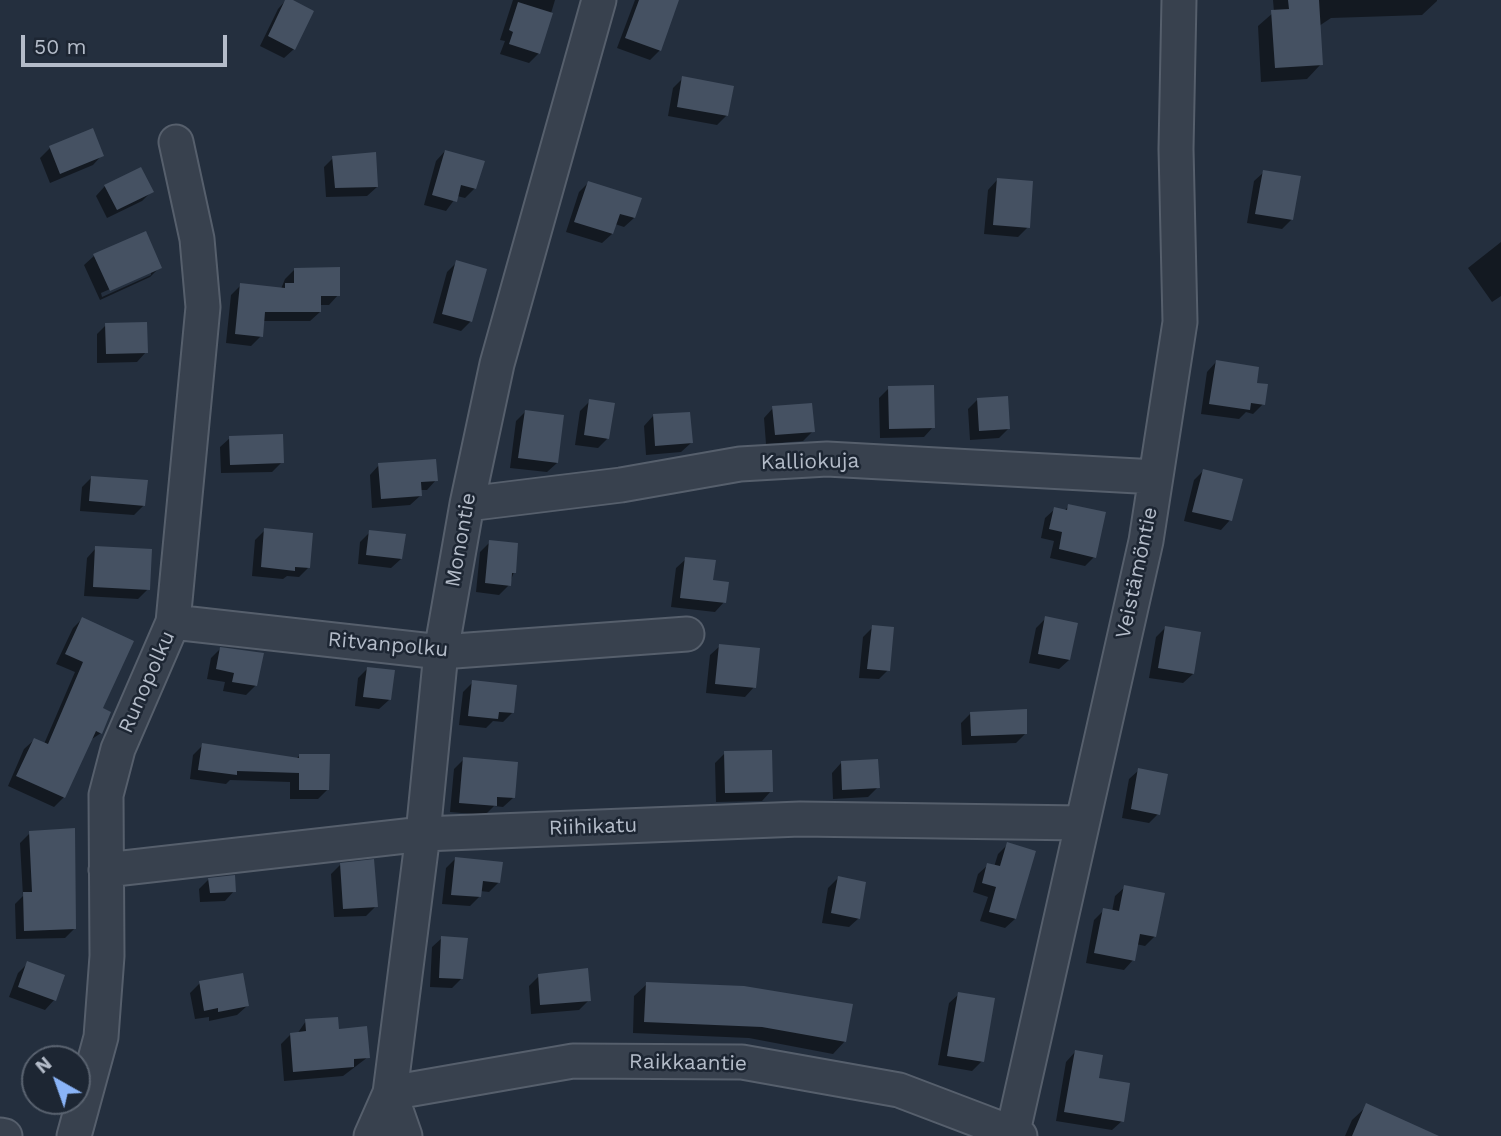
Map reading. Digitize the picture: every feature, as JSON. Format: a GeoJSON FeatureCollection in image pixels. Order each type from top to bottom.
{"type":"FeatureCollection","features":[{"type":"Feature","properties":{"kind":"street","name":"Monontie"},"geometry":{"type":"LineString","coordinates":[[371,1136],[390,1093],[423,834],[441,652],[467,503],[498,364],[599,0]]}},
{"type":"Feature","properties":{"kind":"street","name":"Veistämöntie"},"geometry":{"type":"LineString","coordinates":[[1015,1135],[1146,541],[1180,322],[1177,149],[1179,0]]}},
{"type":"Feature","properties":{"kind":"street","name":"Runopolku"},"geometry":{"type":"LineString","coordinates":[[74,1136],[101,1037],[107,956],[106,795],[118,749],[173,622],[203,307],[197,239],[176,142]]}},
{"type":"Feature","properties":{"kind":"street","name":"Kalliokuja"},"geometry":{"type":"LineString","coordinates":[[467,503],[621,485],[740,464],[827,459],[1156,477]]}},
{"type":"Feature","properties":{"kind":"street","name":"Ritvanpolku"},"geometry":{"type":"LineString","coordinates":[[173,622],[441,652],[687,634]]}},
{"type":"Feature","properties":{"kind":"street","name":"Riihikatu"},"geometry":{"type":"LineString","coordinates":[[106,870],[423,834],[800,819],[1082,823]]}},
{"type":"Feature","properties":{"kind":"street","name":"Raikkaantie"},"geometry":{"type":"LineString","coordinates":[[390,1093],[573,1061],[742,1062],[900,1090],[1015,1135]]}},
{"type":"Feature","properties":{"kind":"street","name":"Monontie"},"geometry":{"type":"LineString","coordinates":[[390,1093],[405,1136]]}},
{"type":"Feature","properties":{"kind":"street"},"geometry":{"type":"LineString","coordinates":[[0,1135],[5,1136]]}},
{"type":"Feature","properties":{"kind":"building"},"geometry":{"type":"Polygon","coordinates":[[[285,0],[293,0],[314,11],[295,50],[268,36],[285,0]]]}},
{"type":"Feature","properties":{"kind":"building"},"geometry":{"type":"Polygon","coordinates":[[[639,0],[679,0],[661,51],[625,38],[639,0]]]}},
{"type":"Feature","properties":{"kind":"building"},"geometry":{"type":"Polygon","coordinates":[[[1288,0],[1319,0],[1323,65],[1275,68],[1271,10],[1289,9],[1288,0]]]}},
{"type":"Feature","properties":{"kind":"building"},"geometry":{"type":"Polygon","coordinates":[[[518,2],[553,13],[540,54],[509,44],[513,32],[509,30],[518,2]]]}},
{"type":"Feature","properties":{"kind":"building"},"geometry":{"type":"Polygon","coordinates":[[[682,76],[734,86],[728,116],[677,107],[682,76]]]}},
{"type":"Feature","properties":{"kind":"building"},"geometry":{"type":"Polygon","coordinates":[[[93,128],[104,156],[60,174],[49,146],[93,128]]]}},
{"type":"Feature","properties":{"kind":"building"},"geometry":{"type":"Polygon","coordinates":[[[445,150],[485,161],[476,189],[461,185],[457,202],[432,195],[445,150]]]}},
{"type":"Feature","properties":{"kind":"building"},"geometry":{"type":"Polygon","coordinates":[[[376,152],[378,187],[335,188],[332,156],[376,152]]]}},
{"type":"Feature","properties":{"kind":"building"},"geometry":{"type":"Polygon","coordinates":[[[141,167],[154,192],[117,210],[104,185],[141,167]]]}},
{"type":"Feature","properties":{"kind":"building"},"geometry":{"type":"Polygon","coordinates":[[[1263,170],[1301,176],[1293,220],[1255,214],[1263,170]]]}},
{"type":"Feature","properties":{"kind":"building"},"geometry":{"type":"Polygon","coordinates":[[[997,178],[1033,181],[1030,228],[993,225],[997,178]]]}},
{"type":"Feature","properties":{"kind":"building"},"geometry":{"type":"Polygon","coordinates":[[[588,181],[642,198],[635,218],[620,214],[613,234],[574,222],[588,181]]]}},
{"type":"Feature","properties":{"kind":"building"},"geometry":{"type":"Polygon","coordinates":[[[146,231],[162,268],[110,291],[93,254],[146,231]]]}},
{"type":"Feature","properties":{"kind":"building"},"geometry":{"type":"Polygon","coordinates":[[[456,260],[487,269],[472,322],[442,314],[456,260]]]}},
{"type":"Feature","properties":{"kind":"building"},"geometry":{"type":"Polygon","coordinates":[[[340,267],[340,296],[321,296],[321,312],[265,312],[263,337],[235,334],[240,283],[285,288],[285,283],[294,283],[294,268],[340,267]]]}},
{"type":"Feature","properties":{"kind":"building"},"geometry":{"type":"Polygon","coordinates":[[[147,322],[148,353],[106,354],[105,323],[147,322]]]}},
{"type":"Feature","properties":{"kind":"building"},"geometry":{"type":"Polygon","coordinates":[[[1216,360],[1259,367],[1257,383],[1268,384],[1265,405],[1251,403],[1250,410],[1209,404],[1216,360]]]}},
{"type":"Feature","properties":{"kind":"building"},"geometry":{"type":"Polygon","coordinates":[[[934,385],[935,428],[889,429],[888,386],[934,385]]]}},
{"type":"Feature","properties":{"kind":"building"},"geometry":{"type":"Polygon","coordinates":[[[1008,396],[1010,429],[979,431],[977,398],[1008,396]]]}},
{"type":"Feature","properties":{"kind":"building"},"geometry":{"type":"Polygon","coordinates":[[[589,399],[615,403],[609,439],[584,435],[589,399]]]}},
{"type":"Feature","properties":{"kind":"building"},"geometry":{"type":"Polygon","coordinates":[[[812,403],[815,432],[775,435],[772,406],[812,403]]]}},
{"type":"Feature","properties":{"kind":"building"},"geometry":{"type":"Polygon","coordinates":[[[525,410],[564,415],[558,463],[518,458],[525,410]]]}},
{"type":"Feature","properties":{"kind":"building"},"geometry":{"type":"Polygon","coordinates":[[[690,412],[693,443],[655,446],[653,414],[690,412]]]}},
{"type":"Feature","properties":{"kind":"building"},"geometry":{"type":"Polygon","coordinates":[[[283,434],[284,463],[230,465],[229,436],[283,434]]]}},
{"type":"Feature","properties":{"kind":"building"},"geometry":{"type":"Polygon","coordinates":[[[436,459],[438,481],[421,482],[422,496],[381,499],[378,463],[436,459]]]}},
{"type":"Feature","properties":{"kind":"building"},"geometry":{"type":"Polygon","coordinates":[[[1203,469],[1243,479],[1232,521],[1192,512],[1203,469]]]}},
{"type":"Feature","properties":{"kind":"building"},"geometry":{"type":"Polygon","coordinates":[[[91,476],[148,480],[145,506],[89,501],[91,476]]]}},
{"type":"Feature","properties":{"kind":"building"},"geometry":{"type":"Polygon","coordinates":[[[1068,504],[1106,512],[1096,558],[1059,549],[1062,532],[1049,529],[1054,507],[1067,510],[1068,504]]]}},
{"type":"Feature","properties":{"kind":"building"},"geometry":{"type":"Polygon","coordinates":[[[264,528],[313,533],[310,568],[295,567],[295,571],[261,567],[264,528]]]}},
{"type":"Feature","properties":{"kind":"building"},"geometry":{"type":"Polygon","coordinates":[[[369,530],[406,534],[402,559],[366,555],[369,530]]]}},
{"type":"Feature","properties":{"kind":"building"},"geometry":{"type":"Polygon","coordinates":[[[489,540],[518,543],[516,573],[512,573],[511,586],[485,583],[489,540]]]}},
{"type":"Feature","properties":{"kind":"building"},"geometry":{"type":"Polygon","coordinates":[[[95,546],[152,549],[150,590],[93,587],[95,546]]]}},
{"type":"Feature","properties":{"kind":"building"},"geometry":{"type":"Polygon","coordinates":[[[685,557],[716,560],[713,580],[729,582],[726,603],[680,598],[685,557]]]}},
{"type":"Feature","properties":{"kind":"building"},"geometry":{"type":"Polygon","coordinates":[[[1045,616],[1078,623],[1070,660],[1038,654],[1045,616]]]}},
{"type":"Feature","properties":{"kind":"building"},"geometry":{"type":"Polygon","coordinates":[[[82,617],[134,641],[103,708],[111,712],[102,734],[96,731],[65,798],[16,776],[34,738],[48,744],[83,662],[65,654],[82,617]]]}},
{"type":"Feature","properties":{"kind":"building"},"geometry":{"type":"Polygon","coordinates":[[[872,625],[894,627],[890,671],[867,669],[872,625]]]}},
{"type":"Feature","properties":{"kind":"building"},"geometry":{"type":"Polygon","coordinates":[[[1165,626],[1201,632],[1194,674],[1158,668],[1165,626]]]}},
{"type":"Feature","properties":{"kind":"building"},"geometry":{"type":"Polygon","coordinates":[[[719,644],[760,648],[756,688],[715,684],[719,644]]]}},
{"type":"Feature","properties":{"kind":"building"},"geometry":{"type":"Polygon","coordinates":[[[220,647],[264,653],[257,686],[232,682],[234,673],[216,669],[220,647]]]}},
{"type":"Feature","properties":{"kind":"building"},"geometry":{"type":"Polygon","coordinates":[[[367,667],[395,670],[391,700],[363,697],[367,667]]]}},
{"type":"Feature","properties":{"kind":"building"},"geometry":{"type":"Polygon","coordinates":[[[472,680],[517,685],[514,713],[499,712],[498,719],[468,716],[472,680]]]}},
{"type":"Feature","properties":{"kind":"building"},"geometry":{"type":"Polygon","coordinates":[[[1027,709],[1027,734],[971,736],[970,712],[1027,709]]]}},
{"type":"Feature","properties":{"kind":"building"},"geometry":{"type":"Polygon","coordinates":[[[202,743],[299,758],[299,754],[330,754],[329,790],[299,790],[299,773],[237,771],[237,775],[198,770],[202,743]]]}},
{"type":"Feature","properties":{"kind":"building"},"geometry":{"type":"Polygon","coordinates":[[[772,750],[773,792],[725,793],[724,751],[772,750]]]}},
{"type":"Feature","properties":{"kind":"building"},"geometry":{"type":"Polygon","coordinates":[[[463,757],[518,762],[515,798],[497,797],[497,806],[459,803],[463,757]]]}},
{"type":"Feature","properties":{"kind":"building"},"geometry":{"type":"Polygon","coordinates":[[[878,759],[880,788],[842,790],[841,761],[878,759]]]}},
{"type":"Feature","properties":{"kind":"building"},"geometry":{"type":"Polygon","coordinates":[[[1138,768],[1168,774],[1160,815],[1131,809],[1138,768]]]}},
{"type":"Feature","properties":{"kind":"building"},"geometry":{"type":"Polygon","coordinates":[[[75,828],[76,929],[24,931],[23,892],[32,892],[29,831],[75,828]]]}},
{"type":"Feature","properties":{"kind":"building"},"geometry":{"type":"Polygon","coordinates":[[[1007,842],[1036,851],[1016,919],[989,912],[996,887],[982,883],[987,863],[1000,866],[1007,842]]]}},
{"type":"Feature","properties":{"kind":"building"},"geometry":{"type":"Polygon","coordinates":[[[455,857],[503,862],[500,883],[483,881],[481,897],[451,895],[455,857]]]}},
{"type":"Feature","properties":{"kind":"building"},"geometry":{"type":"Polygon","coordinates":[[[374,859],[378,907],[343,909],[340,863],[374,859]]]}},
{"type":"Feature","properties":{"kind":"building"},"geometry":{"type":"Polygon","coordinates":[[[235,875],[236,892],[210,893],[208,878],[235,875]]]}},
{"type":"Feature","properties":{"kind":"building"},"geometry":{"type":"Polygon","coordinates":[[[838,876],[866,882],[860,919],[831,913],[838,876]]]}},
{"type":"Feature","properties":{"kind":"building"},"geometry":{"type":"Polygon","coordinates":[[[1124,885],[1165,893],[1156,937],[1140,934],[1135,961],[1094,953],[1103,908],[1119,911],[1124,885]]]}},
{"type":"Feature","properties":{"kind":"building"},"geometry":{"type":"Polygon","coordinates":[[[441,936],[468,938],[463,979],[439,978],[441,936]]]}},
{"type":"Feature","properties":{"kind":"building"},"geometry":{"type":"Polygon","coordinates":[[[27,961],[65,975],[56,1001],[18,987],[27,961]]]}},
{"type":"Feature","properties":{"kind":"building"},"geometry":{"type":"Polygon","coordinates":[[[588,968],[591,1001],[540,1005],[538,974],[588,968]]]}},
{"type":"Feature","properties":{"kind":"building"},"geometry":{"type":"Polygon","coordinates":[[[243,973],[249,1006],[218,1012],[218,1008],[204,1011],[199,981],[243,973]]]}},
{"type":"Feature","properties":{"kind":"building"},"geometry":{"type":"Polygon","coordinates":[[[646,982],[744,986],[853,1004],[846,1042],[762,1027],[644,1022],[646,982]]]}},
{"type":"Feature","properties":{"kind":"building"},"geometry":{"type":"Polygon","coordinates":[[[958,992],[995,998],[984,1062],[947,1056],[958,992]]]}},
{"type":"Feature","properties":{"kind":"building"},"geometry":{"type":"Polygon","coordinates":[[[338,1017],[339,1029],[367,1026],[370,1058],[354,1059],[354,1067],[293,1072],[290,1033],[306,1031],[305,1019],[338,1017]]]}},
{"type":"Feature","properties":{"kind":"building"},"geometry":{"type":"Polygon","coordinates":[[[1075,1050],[1103,1055],[1099,1078],[1130,1083],[1124,1122],[1064,1112],[1075,1050]]]}},
{"type":"Feature","properties":{"kind":"building"},"geometry":{"type":"Polygon","coordinates":[[[1366,1103],[1439,1136],[1352,1136],[1366,1103]]]}}]}
